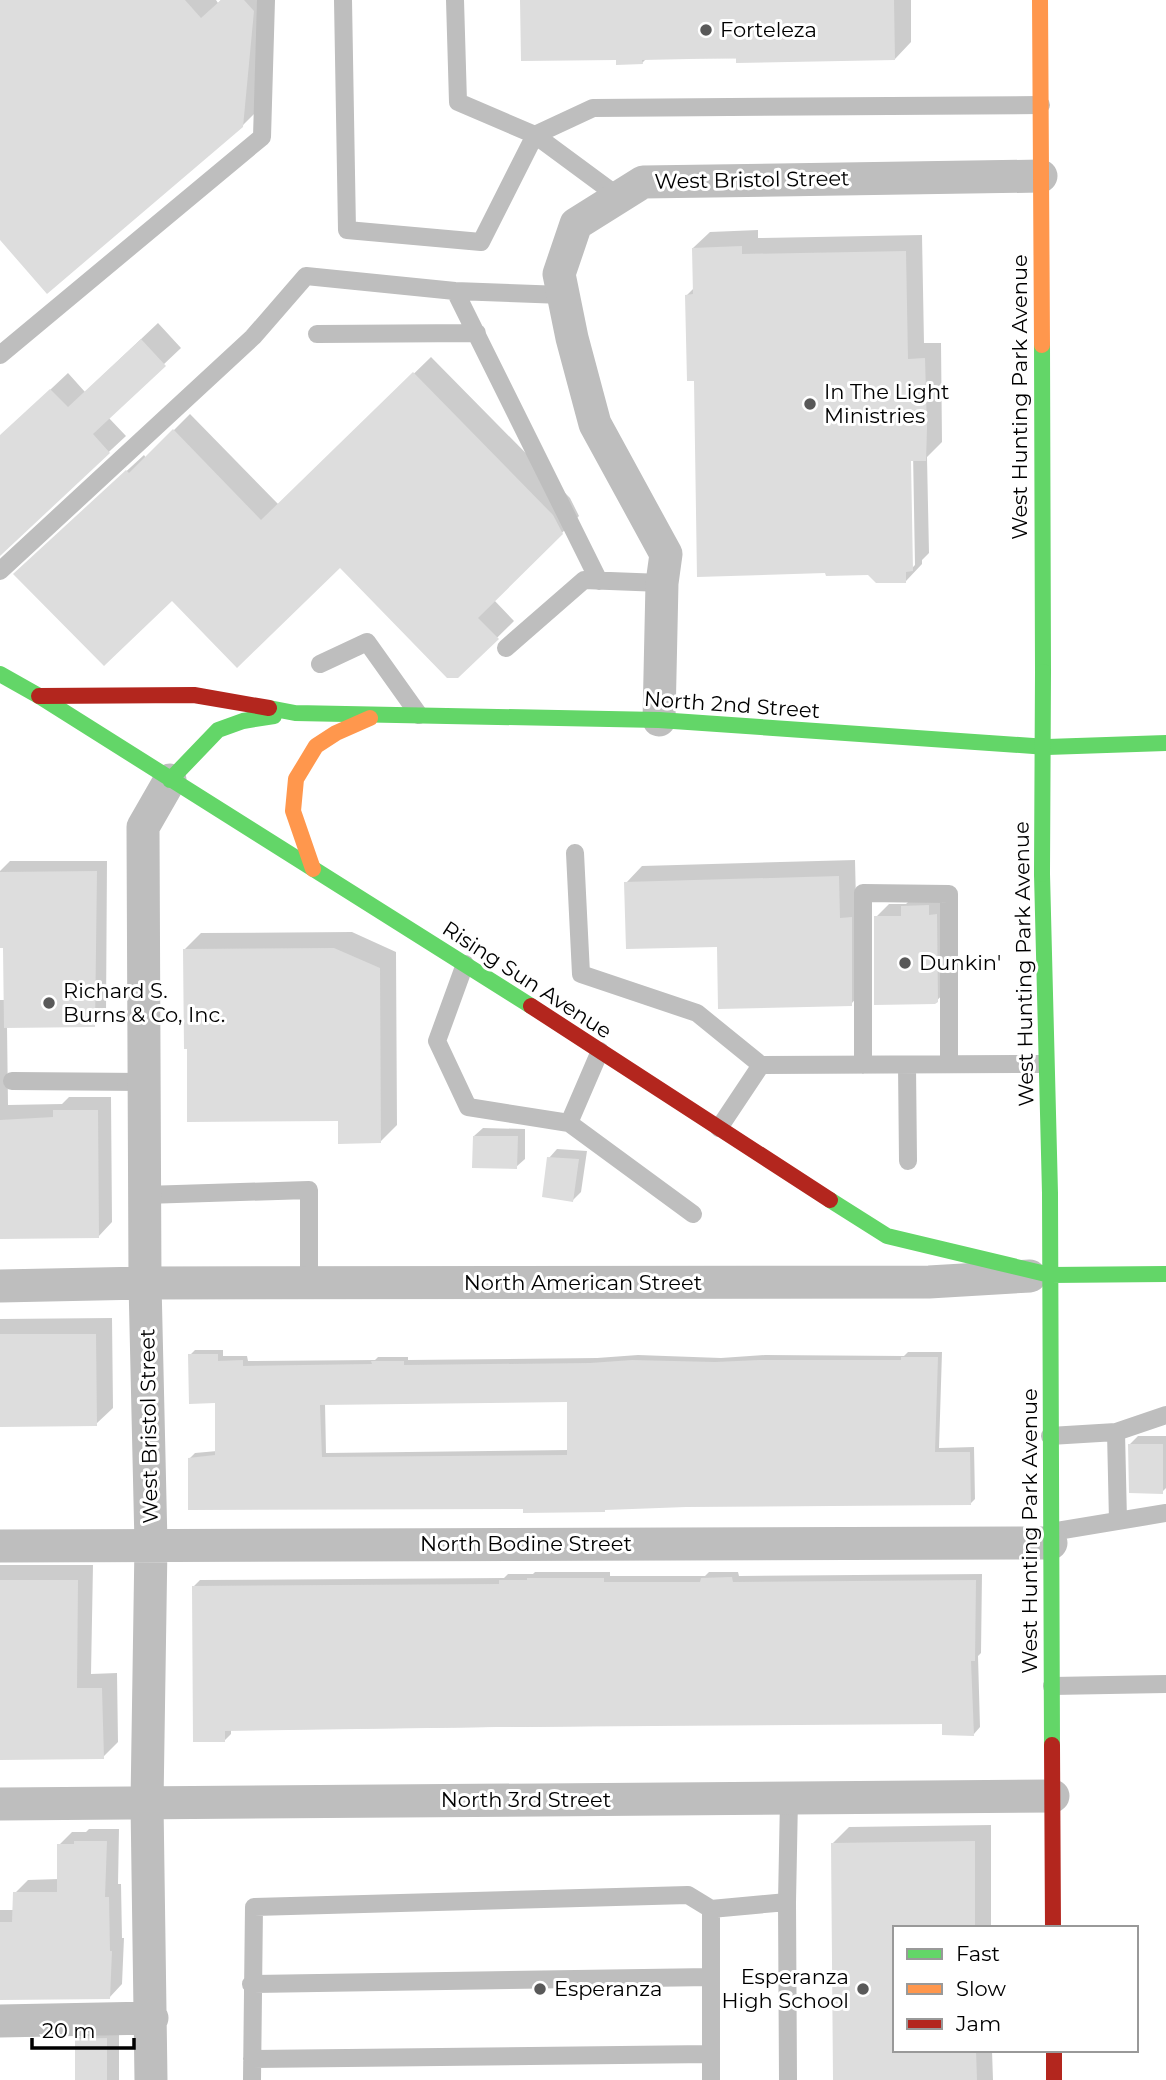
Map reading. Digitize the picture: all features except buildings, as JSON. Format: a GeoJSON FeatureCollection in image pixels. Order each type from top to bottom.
{"type":"FeatureCollection","features":[{"type":"Feature","properties":{"kind":"street","name":"West Hunting Park Avenue"},"geometry":{"type":"LineString","coordinates":[[1040,0],[1042,874],[1050,1275],[1053,1926]]}},
{"type":"Feature","properties":{"kind":"street","name":"West Bristol Street"},"geometry":{"type":"LineString","coordinates":[[659,720],[662,583],[666,554],[595,424],[559,274],[576,224],[643,182],[1041,176]]}},
{"type":"Feature","properties":{"kind":"street","name":"Rising Sun Avenue"},"geometry":{"type":"LineString","coordinates":[[0,674],[465,964],[887,1236],[1050,1275]]}},
{"type":"Feature","properties":{"kind":"street","name":"North 2nd Street"},"geometry":{"type":"LineString","coordinates":[[39,696],[194,695],[295,713],[659,720],[1046,747],[1166,743]]}},
{"type":"Feature","properties":{"kind":"street","name":"North 2nd Street"},"geometry":{"type":"LineString","coordinates":[[170,780],[218,730],[243,720],[295,713]]}},
{"type":"Feature","properties":{"kind":"street"},"geometry":{"type":"LineString","coordinates":[[313,869],[293,811],[296,779],[316,746],[336,733],[376,716]]}},
{"type":"Feature","properties":{"kind":"street","name":"West Bristol Street"},"geometry":{"type":"LineString","coordinates":[[151,2080],[147,1803],[152,1544],[145,1283],[143,827],[170,780]]}},
{"type":"Feature","properties":{"kind":"street","name":"North American Street"},"geometry":{"type":"LineString","coordinates":[[0,1286],[145,1283],[929,1282],[1050,1275],[1166,1273]]}},
{"type":"Feature","properties":{"kind":"street","name":"North Bodine Street"},"geometry":{"type":"LineString","coordinates":[[0,1546],[1051,1537]]}},
{"type":"Feature","properties":{"kind":"street","name":"North 3rd Street"},"geometry":{"type":"LineString","coordinates":[[0,1804],[1053,1796]]}},
{"type":"Feature","properties":{"kind":"street"},"geometry":{"type":"LineString","coordinates":[[0,2021],[152,2018]]}},
{"type":"Feature","properties":{"kind":"street"},"geometry":{"type":"LineString","coordinates":[[1054,2052],[1054,2080]]}},
{"type":"Feature","properties":{"kind":"lane"},"geometry":{"type":"LineString","coordinates":[[0,355],[262,137],[266,0]]}},
{"type":"Feature","properties":{"kind":"lane"},"geometry":{"type":"LineString","coordinates":[[343,0],[347,230],[481,242],[535,135],[593,108],[1041,105]]}},
{"type":"Feature","properties":{"kind":"lane"},"geometry":{"type":"LineString","coordinates":[[455,0],[458,102],[535,135],[618,197]]}},
{"type":"Feature","properties":{"kind":"lane"},"geometry":{"type":"LineString","coordinates":[[0,571],[253,337],[306,276],[456,291],[564,295]]}},
{"type":"Feature","properties":{"kind":"lane"},"geometry":{"type":"LineString","coordinates":[[456,291],[598,581]]}},
{"type":"Feature","properties":{"kind":"lane"},"geometry":{"type":"LineString","coordinates":[[317,334],[477,333]]}},
{"type":"Feature","properties":{"kind":"lane"},"geometry":{"type":"LineString","coordinates":[[506,648],[584,580],[662,583]]}},
{"type":"Feature","properties":{"kind":"lane"},"geometry":{"type":"LineString","coordinates":[[320,664],[367,642],[419,715]]}},
{"type":"Feature","properties":{"kind":"lane"},"geometry":{"type":"LineString","coordinates":[[575,853],[581,974],[697,1013],[761,1065],[1045,1064]]}},
{"type":"Feature","properties":{"kind":"lane"},"geometry":{"type":"LineString","coordinates":[[863,1065],[863,893],[949,894],[949,1064]]}},
{"type":"Feature","properties":{"kind":"lane"},"geometry":{"type":"LineString","coordinates":[[465,964],[437,1041],[468,1107],[569,1123],[693,1214]]}},
{"type":"Feature","properties":{"kind":"lane"},"geometry":{"type":"LineString","coordinates":[[569,1123],[600,1051]]}},
{"type":"Feature","properties":{"kind":"lane"},"geometry":{"type":"LineString","coordinates":[[719,1128],[761,1065]]}},
{"type":"Feature","properties":{"kind":"lane"},"geometry":{"type":"LineString","coordinates":[[907,1065],[908,1161]]}},
{"type":"Feature","properties":{"kind":"lane"},"geometry":{"type":"LineString","coordinates":[[12,1081],[144,1082]]}},
{"type":"Feature","properties":{"kind":"lane"},"geometry":{"type":"LineString","coordinates":[[145,1195],[309,1190],[309,1283]]}},
{"type":"Feature","properties":{"kind":"lane"},"geometry":{"type":"LineString","coordinates":[[1051,1436],[1116,1432],[1166,1415]]}},
{"type":"Feature","properties":{"kind":"lane"},"geometry":{"type":"LineString","coordinates":[[1116,1432],[1118,1521]]}},
{"type":"Feature","properties":{"kind":"lane"},"geometry":{"type":"LineString","coordinates":[[1051,1537],[1166,1513]]}},
{"type":"Feature","properties":{"kind":"lane"},"geometry":{"type":"LineString","coordinates":[[1052,1686],[1166,1684]]}},
{"type":"Feature","properties":{"kind":"lane"},"geometry":{"type":"LineString","coordinates":[[788,2080],[789,1798]]}},
{"type":"Feature","properties":{"kind":"lane"},"geometry":{"type":"LineString","coordinates":[[252,2080],[251,1984],[254,1907],[688,1895],[711,1909],[787,1902]]}},
{"type":"Feature","properties":{"kind":"lane"},"geometry":{"type":"LineString","coordinates":[[711,1909],[711,2080]]}},
{"type":"Feature","properties":{"kind":"lane"},"geometry":{"type":"LineString","coordinates":[[251,1984],[711,1977]]}},
{"type":"Feature","properties":{"kind":"lane"},"geometry":{"type":"LineString","coordinates":[[252,2059],[711,2054]]}},
{"type":"Feature","properties":{"kind":"traffic: fast"},"geometry":{"type":"LineString","coordinates":[[1042,345],[1043,672]]}},
{"type":"Feature","properties":{"kind":"traffic: fast"},"geometry":{"type":"LineString","coordinates":[[1042,874],[1043,672]]}},
{"type":"Feature","properties":{"kind":"traffic: fast"},"geometry":{"type":"LineString","coordinates":[[0,674],[531,1006]]}},
{"type":"Feature","properties":{"kind":"traffic: fast"},"geometry":{"type":"LineString","coordinates":[[269,708],[295,713],[659,720],[1047,747],[1166,743]]}},
{"type":"Feature","properties":{"kind":"traffic: fast"},"geometry":{"type":"LineString","coordinates":[[170,780],[218,730],[243,721],[274,716]]}},
{"type":"Feature","properties":{"kind":"traffic: fast"},"geometry":{"type":"LineString","coordinates":[[1042,874],[1050,1193],[1052,1745]]}},
{"type":"Feature","properties":{"kind":"traffic: fast"},"geometry":{"type":"LineString","coordinates":[[830,1200],[887,1236],[1050,1275],[1166,1274]]}},
{"type":"Feature","properties":{"kind":"traffic: slow"},"geometry":{"type":"LineString","coordinates":[[1040,0],[1042,345]]}},
{"type":"Feature","properties":{"kind":"traffic: slow"},"geometry":{"type":"LineString","coordinates":[[313,869],[293,811],[296,779],[316,746],[336,733],[370,718]]}},
{"type":"Feature","properties":{"kind":"traffic: jam"},"geometry":{"type":"LineString","coordinates":[[39,696],[194,695],[269,708]]}},
{"type":"Feature","properties":{"kind":"traffic: jam"},"geometry":{"type":"LineString","coordinates":[[531,1006],[830,1200]]}},
{"type":"Feature","properties":{"kind":"traffic: jam"},"geometry":{"type":"LineString","coordinates":[[1052,1745],[1053,1926]]}},
{"type":"Feature","properties":{"kind":"traffic: jam"},"geometry":{"type":"LineString","coordinates":[[1054,2052],[1054,2080]]}},
{"type":"Feature","properties":{"kind":"place","name":"Forteleza"},"geometry":{"type":"Point","coordinates":[706,30]}},
{"type":"Feature","properties":{"kind":"place","name":"In The Light Ministries"},"geometry":{"type":"Point","coordinates":[810,404]}},
{"type":"Feature","properties":{"kind":"place","name":"Dunkin'"},"geometry":{"type":"Point","coordinates":[905,963]}},
{"type":"Feature","properties":{"kind":"place","name":"Richard S. Burns & Co, Inc."},"geometry":{"type":"Point","coordinates":[49,1003]}},
{"type":"Feature","properties":{"kind":"place","name":"Esperanza"},"geometry":{"type":"Point","coordinates":[540,1989]}},
{"type":"Feature","properties":{"kind":"place","name":"Esperanza High School"},"geometry":{"type":"Point","coordinates":[863,1989]}}]}
